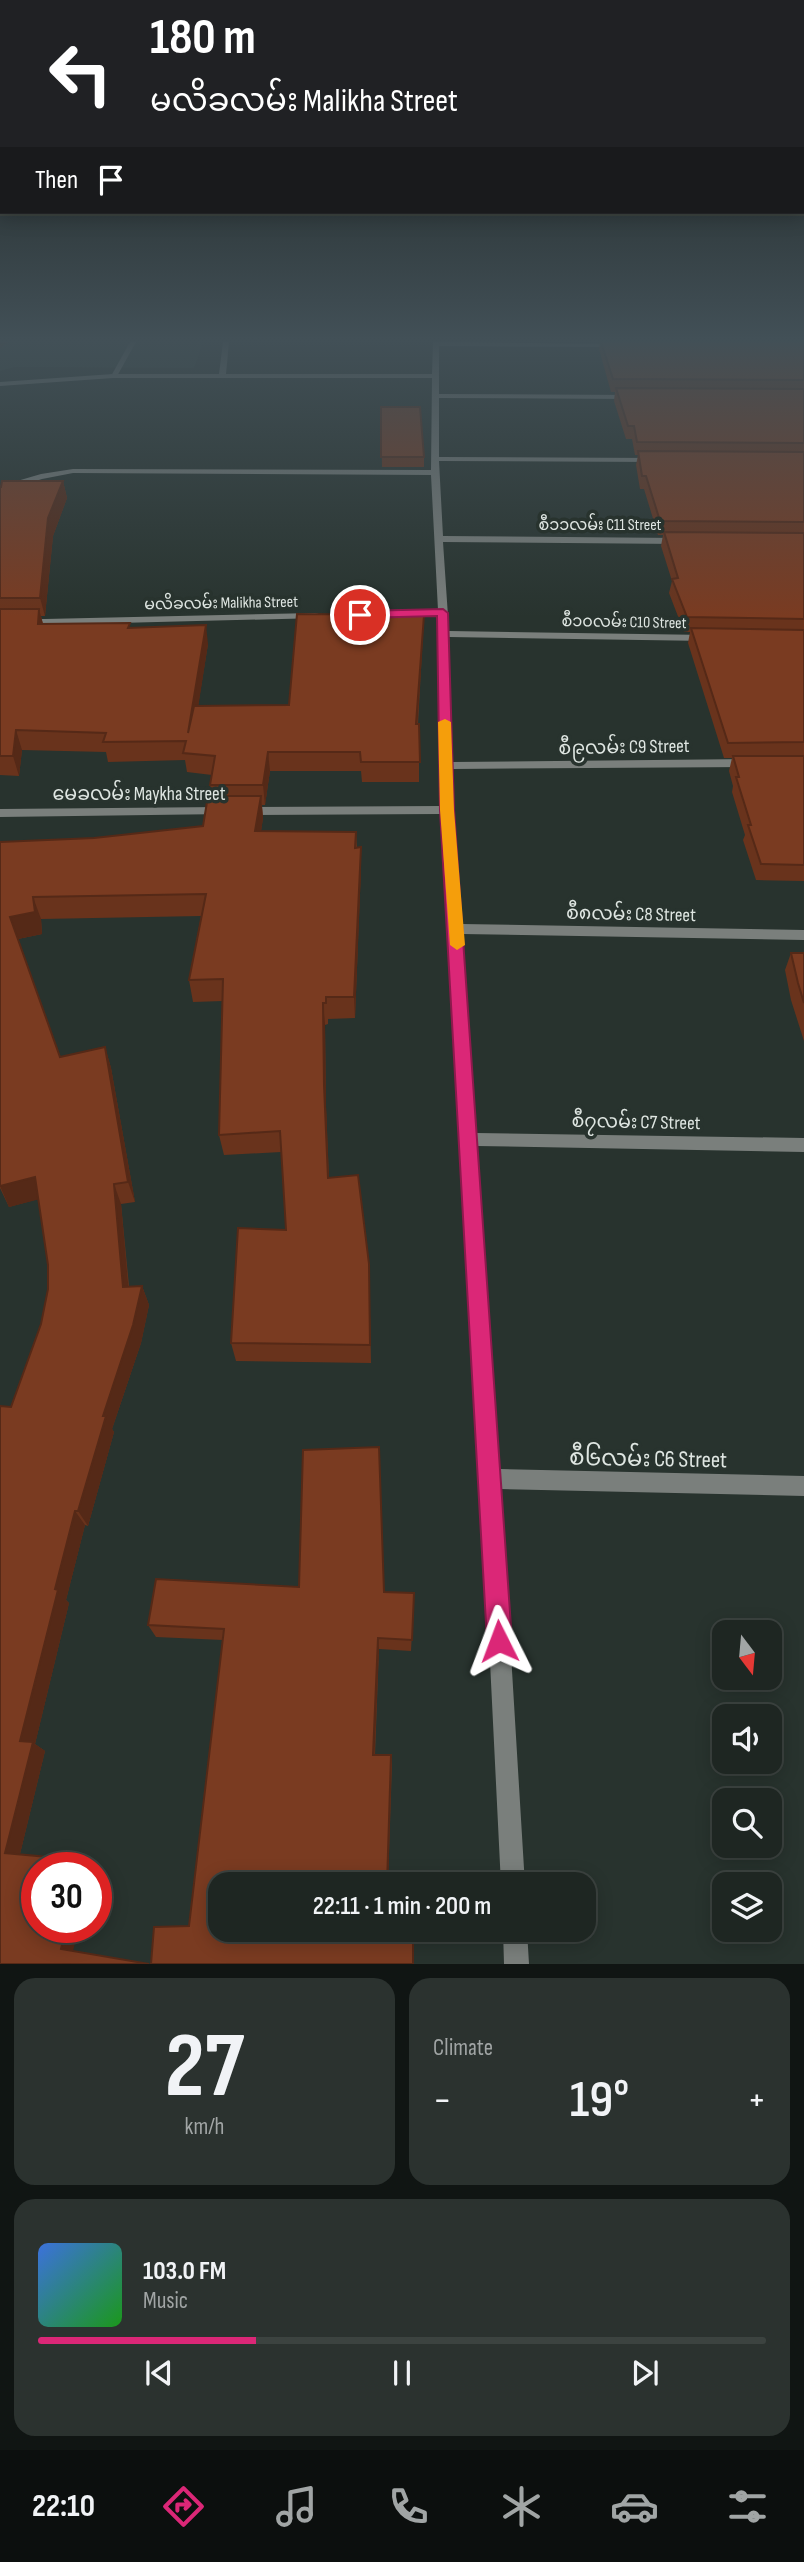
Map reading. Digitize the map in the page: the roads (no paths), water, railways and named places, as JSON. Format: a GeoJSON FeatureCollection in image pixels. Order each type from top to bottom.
{"type":"FeatureCollection","features":[{"type":"Feature","properties":{"kind":"street"},"geometry":{"type":"LineString","coordinates":[[435,434],[437,539],[444,634],[447,810],[491,1479],[512,1872]]}},
{"type":"Feature","properties":{"kind":"street"},"geometry":{"type":"LineString","coordinates":[[0,489],[74,471],[667,460]]}},
{"type":"Feature","properties":{"kind":"street","name":"စီ၁၁လမ်း C11 Street"},"geometry":{"type":"LineString","coordinates":[[437,539],[697,541]]}},
{"type":"Feature","properties":{"kind":"street","name":"မလိခလမ်း Malikha Street"},"geometry":{"type":"LineString","coordinates":[[0,623],[443,613]]}},
{"type":"Feature","properties":{"kind":"street","name":"စီ၁၀လမ်း C10 Street"},"geometry":{"type":"LineString","coordinates":[[444,634],[721,638]]}},
{"type":"Feature","properties":{"kind":"street","name":"စီ၉လမ်း C9 Street"},"geometry":{"type":"LineString","coordinates":[[445,766],[767,764]]}},
{"type":"Feature","properties":{"kind":"street","name":"မေခလမ်း Maykha Street"},"geometry":{"type":"LineString","coordinates":[[0,813],[447,810]]}},
{"type":"Feature","properties":{"kind":"street","name":"စီ၈လမ်း C8 Street"},"geometry":{"type":"LineString","coordinates":[[456,929],[804,935]]}},
{"type":"Feature","properties":{"kind":"street","name":"စီ၇လမ်း C7 Street"},"geometry":{"type":"LineString","coordinates":[[468,1139],[804,1145]]}},
{"type":"Feature","properties":{"kind":"street","name":"စီ၆လမ်း C6 Street"},"geometry":{"type":"LineString","coordinates":[[491,1479],[804,1486]]}},
{"type":"Feature","properties":{"kind":"street"},"geometry":{"type":"LineString","coordinates":[[516,1942],[517,1964]]}}]}
